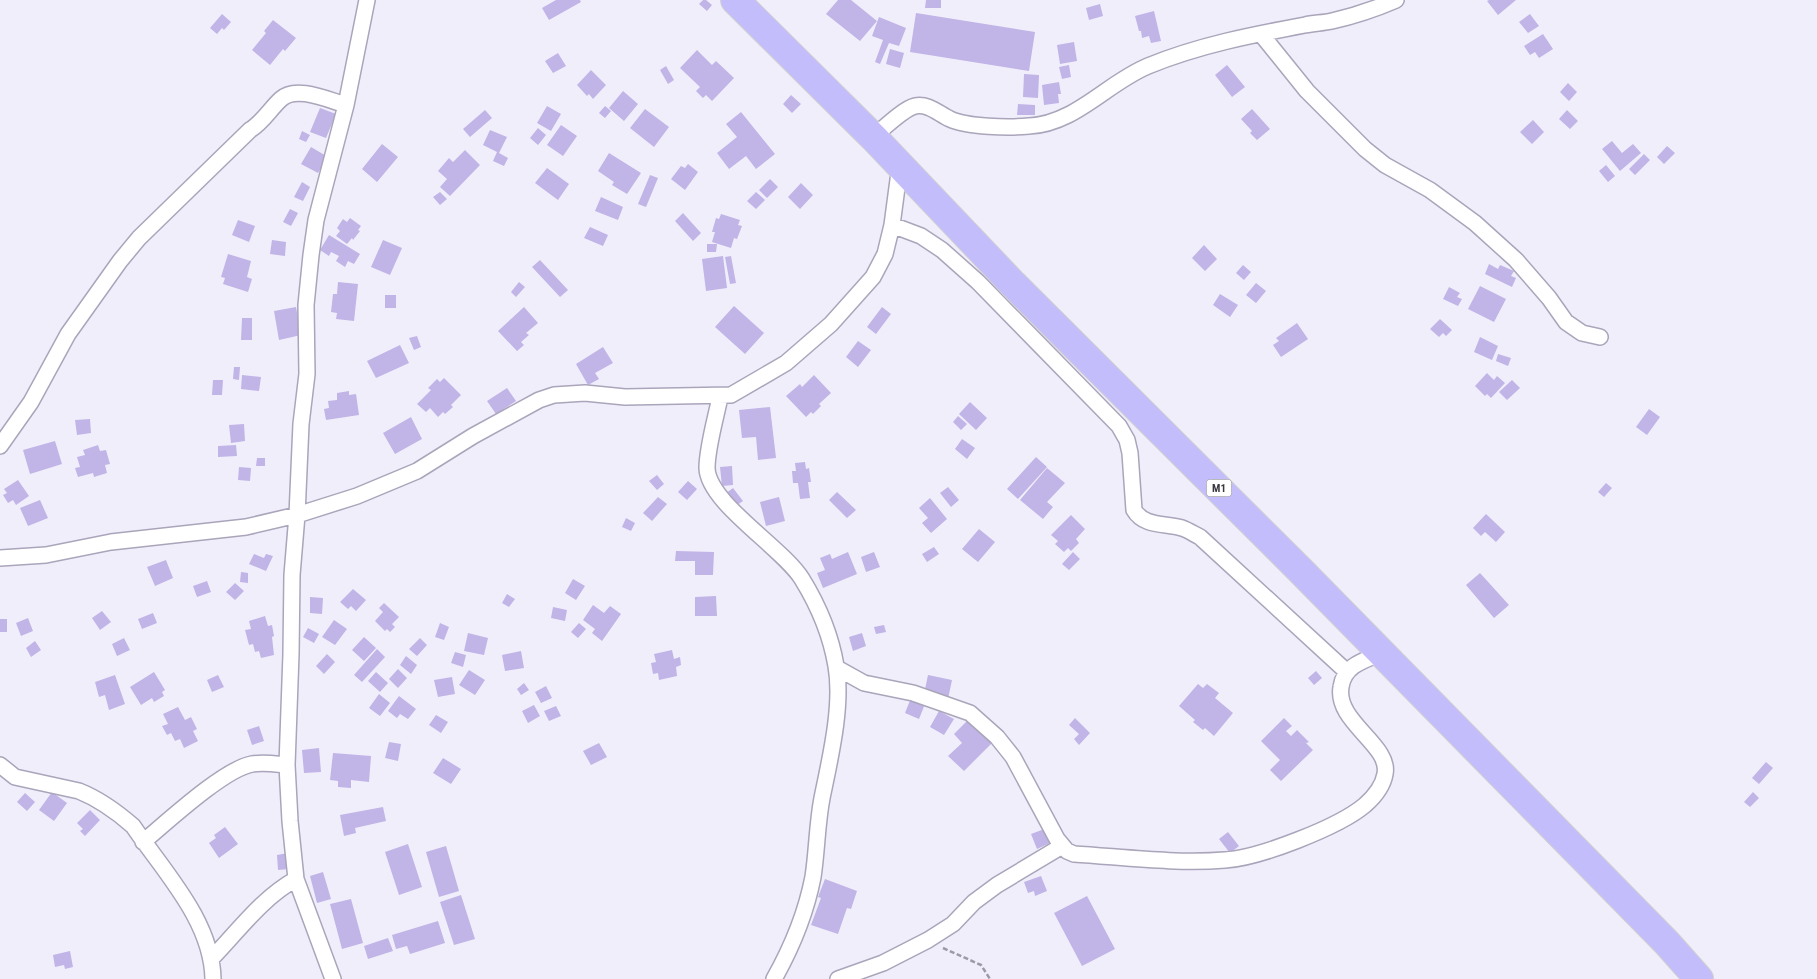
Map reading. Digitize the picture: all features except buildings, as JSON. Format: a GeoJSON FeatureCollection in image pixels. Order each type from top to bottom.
{"type":"FeatureCollection","features":[{"type":"Feature","properties":{"kind":"highway","name":"M1"},"geometry":{"type":"LineString","coordinates":[[735,0],[873,137],[1013,284],[1218,487],[1666,943],[1699,979]]}},
{"type":"Feature","properties":{"kind":"street"},"geometry":{"type":"LineString","coordinates":[[333,979],[296,879],[290,821],[287,765],[292,575],[301,424],[306,374],[306,305],[311,255],[316,220],[346,105],[368,0]]}},
{"type":"Feature","properties":{"kind":"street"},"geometry":{"type":"LineString","coordinates":[[873,137],[909,108],[917,106],[934,110],[962,123],[1030,126],[1056,121],[1067,116],[1124,78],[1148,66],[1198,48],[1354,16],[1396,0]]}},
{"type":"Feature","properties":{"kind":"street"},"geometry":{"type":"LineString","coordinates":[[1261,34],[1308,91],[1365,149],[1385,165],[1430,190],[1475,223],[1516,260],[1549,298],[1566,322],[1582,334],[1600,337]]}},
{"type":"Feature","properties":{"kind":"street"},"geometry":{"type":"LineString","coordinates":[[0,446],[31,402],[68,334],[97,292],[139,238],[250,130],[259,125],[282,98],[290,93],[301,93],[346,105]]}},
{"type":"Feature","properties":{"kind":"street"},"geometry":{"type":"LineString","coordinates":[[0,558],[46,555],[111,542],[246,527],[297,515],[357,496],[417,471],[472,436],[539,400],[554,395],[585,393],[625,397],[731,396],[786,363],[831,324],[873,277],[885,254],[892,225],[900,165]]}},
{"type":"Feature","properties":{"kind":"street"},"geometry":{"type":"LineString","coordinates":[[892,225],[921,236],[942,250],[978,282],[1119,426],[1127,440],[1130,453],[1134,510],[1138,517],[1146,522],[1180,528],[1200,537],[1347,672]]}},
{"type":"Feature","properties":{"kind":"street"},"geometry":{"type":"LineString","coordinates":[[720,397],[707,469],[710,481],[720,496],[742,520],[787,561],[801,578],[818,609],[829,637],[837,668],[836,714],[822,801],[813,876],[804,911],[791,948],[774,979]]}},
{"type":"Feature","properties":{"kind":"street"},"geometry":{"type":"LineString","coordinates":[[837,668],[864,683],[913,693],[957,707],[970,713],[984,724],[1013,757],[1062,846],[1067,851],[1074,854],[1160,860],[1226,860],[1264,852],[1333,825],[1364,806],[1376,793],[1386,773],[1385,762],[1378,750],[1346,711],[1340,696],[1342,680],[1347,672],[1360,662],[1382,654]]}},
{"type":"Feature","properties":{"kind":"street"},"geometry":{"type":"LineString","coordinates":[[143,842],[233,771],[252,764],[287,765]]}},
{"type":"Feature","properties":{"kind":"street"},"geometry":{"type":"LineString","coordinates":[[0,765],[15,777],[87,794],[133,826],[188,903],[212,958],[213,979]]}},
{"type":"Feature","properties":{"kind":"street"},"geometry":{"type":"LineString","coordinates":[[838,979],[883,963],[928,940],[953,924],[974,902],[997,885],[1062,846]]}},
{"type":"Feature","properties":{"kind":"street"},"geometry":{"type":"LineString","coordinates":[[212,958],[262,903],[280,888],[296,879]]}},
{"type":"Feature","properties":{"kind":"path"},"geometry":{"type":"LineString","coordinates":[[943,948],[981,965],[990,979]]}}]}
